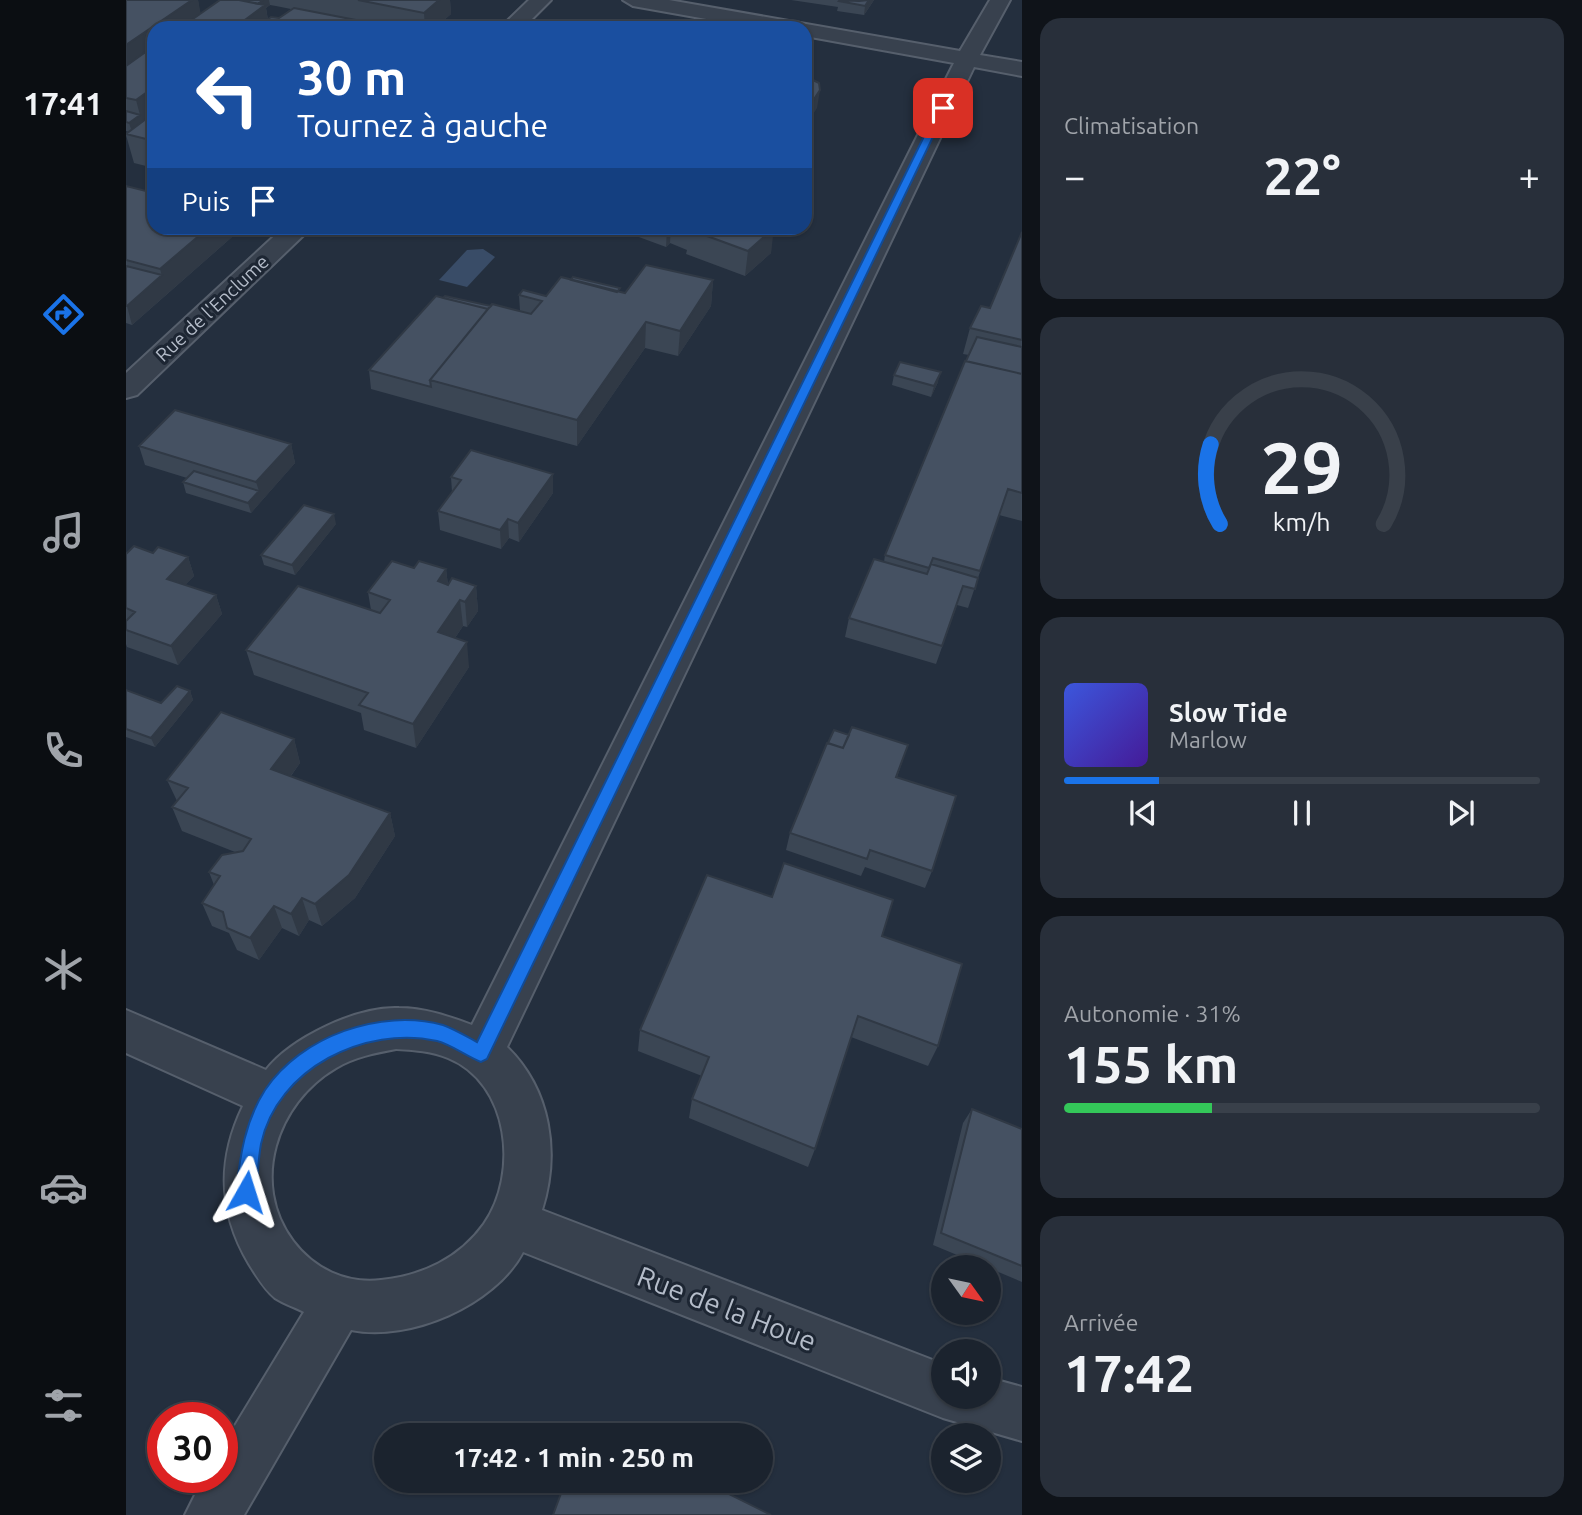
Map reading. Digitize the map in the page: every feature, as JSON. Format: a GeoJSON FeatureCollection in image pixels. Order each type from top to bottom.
{"type":"FeatureCollection","features":[{"type":"Feature","properties":{"kind":"street"},"geometry":{"type":"LineString","coordinates":[[518,21],[541,0]]}},
{"type":"Feature","properties":{"kind":"street"},"geometry":{"type":"LineString","coordinates":[[633,0],[753,21]]}},
{"type":"Feature","properties":{"kind":"street"},"geometry":{"type":"LineString","coordinates":[[481,1053],[967,59],[1000,0]]}},
{"type":"Feature","properties":{"kind":"street"},"geometry":{"type":"LineString","coordinates":[[812,31],[1022,69]]}},
{"type":"Feature","properties":{"kind":"street","name":"Rue de l'Enclume"},"geometry":{"type":"LineString","coordinates":[[126,389],[291,235]]}},
{"type":"Feature","properties":{"kind":"street"},"geometry":{"type":"LineString","coordinates":[[396,1028],[441,1033],[481,1053],[511,1085],[528,1128],[528,1175],[513,1223],[482,1264],[439,1293],[389,1306],[339,1303],[292,1279],[260,1240],[246,1192],[251,1142],[272,1096],[307,1061],[349,1037],[396,1028]]}},
{"type":"Feature","properties":{"kind":"street"},"geometry":{"type":"LineString","coordinates":[[126,1031],[272,1096]]}},
{"type":"Feature","properties":{"kind":"street","name":"Rue de la Houe"},"geometry":{"type":"LineString","coordinates":[[513,1223],[931,1386]]}},
{"type":"Feature","properties":{"kind":"street"},"geometry":{"type":"LineString","coordinates":[[214,1515],[339,1303]]}},
{"type":"Feature","properties":{"kind":"street"},"geometry":{"type":"LineString","coordinates":[[1001,1408],[1022,1414]]}},
{"type":"Feature","properties":{"kind":"water"},"geometry":{"type":"Polygon","coordinates":[[[483,249],[495,257],[467,287],[439,280],[467,250],[483,249]]]}},
{"type":"Feature","properties":{"kind":"building"},"geometry":{"type":"Polygon","coordinates":[[[126,0],[192,0],[161,21],[147,21],[147,31],[126,45],[126,0]]]}},
{"type":"Feature","properties":{"kind":"building"},"geometry":{"type":"Polygon","coordinates":[[[220,0],[265,5],[243,21],[190,21],[220,0]]]}},
{"type":"Feature","properties":{"kind":"building"},"geometry":{"type":"Polygon","coordinates":[[[239,0],[263,0],[258,4],[239,0]]]}},
{"type":"Feature","properties":{"kind":"building"},"geometry":{"type":"Polygon","coordinates":[[[358,0],[439,0],[424,13],[358,0]]]}},
{"type":"Feature","properties":{"kind":"building"},"geometry":{"type":"Polygon","coordinates":[[[840,0],[859,1],[869,0],[865,6],[840,0]]]}},
{"type":"Feature","properties":{"kind":"building"},"geometry":{"type":"Polygon","coordinates":[[[294,8],[361,21],[266,21],[271,17],[279,18],[294,8]]]}},
{"type":"Feature","properties":{"kind":"building"},"geometry":{"type":"Polygon","coordinates":[[[147,51],[147,92],[136,100],[126,98],[126,66],[147,51]]]}},
{"type":"Feature","properties":{"kind":"building"},"geometry":{"type":"Polygon","coordinates":[[[812,80],[819,83],[820,90],[812,102],[812,80]]]}},
{"type":"Feature","properties":{"kind":"building"},"geometry":{"type":"Polygon","coordinates":[[[126,111],[140,115],[129,123],[126,122],[126,111]]]}},
{"type":"Feature","properties":{"kind":"building"},"geometry":{"type":"Polygon","coordinates":[[[147,118],[147,139],[126,134],[147,118]]]}},
{"type":"Feature","properties":{"kind":"building"},"geometry":{"type":"Polygon","coordinates":[[[126,186],[147,191],[147,235],[200,235],[160,269],[126,260],[126,186]]]}},
{"type":"Feature","properties":{"kind":"building"},"geometry":{"type":"Polygon","coordinates":[[[1022,232],[1022,340],[970,328],[981,306],[990,308],[1022,232]]]}},
{"type":"Feature","properties":{"kind":"building"},"geometry":{"type":"Polygon","coordinates":[[[704,235],[766,235],[748,251],[704,235]]]}},
{"type":"Feature","properties":{"kind":"building"},"geometry":{"type":"Polygon","coordinates":[[[646,265],[713,280],[680,331],[646,322],[577,420],[430,380],[492,304],[531,314],[542,301],[519,295],[523,290],[546,296],[561,277],[625,293],[646,265]]]}},
{"type":"Feature","properties":{"kind":"building"},"geometry":{"type":"Polygon","coordinates":[[[126,266],[162,275],[127,306],[126,306],[126,266]]]}},
{"type":"Feature","properties":{"kind":"building"},"geometry":{"type":"Polygon","coordinates":[[[573,277],[620,288],[617,292],[571,280],[573,277]]]}},
{"type":"Feature","properties":{"kind":"building"},"geometry":{"type":"Polygon","coordinates":[[[436,296],[488,309],[430,380],[431,387],[369,370],[436,296]]]}},
{"type":"Feature","properties":{"kind":"building"},"geometry":{"type":"Polygon","coordinates":[[[445,296],[491,306],[488,309],[443,298],[445,296]]]}},
{"type":"Feature","properties":{"kind":"building"},"geometry":{"type":"Polygon","coordinates":[[[977,337],[1022,347],[1022,374],[966,361],[977,337]]]}},
{"type":"Feature","properties":{"kind":"building"},"geometry":{"type":"Polygon","coordinates":[[[965,361],[1022,374],[1022,493],[1008,489],[980,571],[933,558],[929,568],[885,555],[965,361]]]}},
{"type":"Feature","properties":{"kind":"building"},"geometry":{"type":"Polygon","coordinates":[[[900,362],[941,372],[934,386],[894,375],[900,362]]]}},
{"type":"Feature","properties":{"kind":"building"},"geometry":{"type":"Polygon","coordinates":[[[175,410],[291,444],[256,482],[139,446],[175,410]]]}},
{"type":"Feature","properties":{"kind":"building"},"geometry":{"type":"Polygon","coordinates":[[[471,450],[553,474],[518,523],[508,519],[500,530],[438,511],[461,480],[451,477],[471,450]]]}},
{"type":"Feature","properties":{"kind":"building"},"geometry":{"type":"Polygon","coordinates":[[[194,471],[259,491],[248,503],[183,482],[194,471]]]}},
{"type":"Feature","properties":{"kind":"building"},"geometry":{"type":"Polygon","coordinates":[[[304,505],[334,514],[292,565],[261,555],[304,505]]]}},
{"type":"Feature","properties":{"kind":"building"},"geometry":{"type":"Polygon","coordinates":[[[134,546],[153,553],[158,547],[188,557],[167,579],[216,595],[171,646],[126,630],[126,621],[135,612],[126,608],[126,554],[134,546]]]}},
{"type":"Feature","properties":{"kind":"building"},"geometry":{"type":"Polygon","coordinates":[[[874,559],[927,574],[931,564],[978,578],[975,589],[963,586],[942,646],[849,618],[874,559]]]}},
{"type":"Feature","properties":{"kind":"building"},"geometry":{"type":"Polygon","coordinates":[[[392,561],[414,568],[419,561],[446,569],[438,581],[448,585],[452,578],[476,586],[465,602],[460,600],[438,632],[467,642],[413,724],[359,705],[368,693],[246,650],[298,586],[380,613],[390,600],[368,592],[392,561]]]}},
{"type":"Feature","properties":{"kind":"building"},"geometry":{"type":"Polygon","coordinates":[[[177,686],[190,691],[151,738],[126,729],[126,690],[161,703],[177,686]]]}},
{"type":"Feature","properties":{"kind":"building"},"geometry":{"type":"Polygon","coordinates":[[[221,712],[294,739],[271,769],[390,813],[349,875],[315,904],[302,898],[291,914],[274,906],[250,938],[227,928],[223,912],[202,903],[220,876],[209,872],[222,855],[243,851],[251,839],[172,807],[188,788],[167,780],[221,712]]]}},
{"type":"Feature","properties":{"kind":"building"},"geometry":{"type":"Polygon","coordinates":[[[852,727],[908,745],[896,777],[956,796],[932,871],[870,850],[867,859],[790,833],[827,743],[843,748],[852,727]]]}},
{"type":"Feature","properties":{"kind":"building"},"geometry":{"type":"Polygon","coordinates":[[[834,730],[849,735],[843,748],[828,743],[834,730]]]}},
{"type":"Feature","properties":{"kind":"building"},"geometry":{"type":"Polygon","coordinates":[[[784,863],[893,900],[882,936],[962,964],[938,1046],[858,1016],[815,1149],[692,1099],[709,1057],[640,1030],[707,875],[772,897],[784,863]]]}},
{"type":"Feature","properties":{"kind":"building"},"geometry":{"type":"Polygon","coordinates":[[[972,1109],[1022,1129],[1022,1266],[1001,1257],[1001,1255],[941,1233],[972,1109]]]}},
{"type":"Feature","properties":{"kind":"building"},"geometry":{"type":"Polygon","coordinates":[[[561,1493],[727,1493],[771,1515],[553,1515],[561,1493]]]}},
{"type":"Feature","properties":{"kind":"route"},"geometry":{"type":"LineString","coordinates":[[246,1192],[251,1142],[272,1096],[307,1061],[349,1037],[396,1028],[441,1033],[481,1053],[943,108]]}}]}
